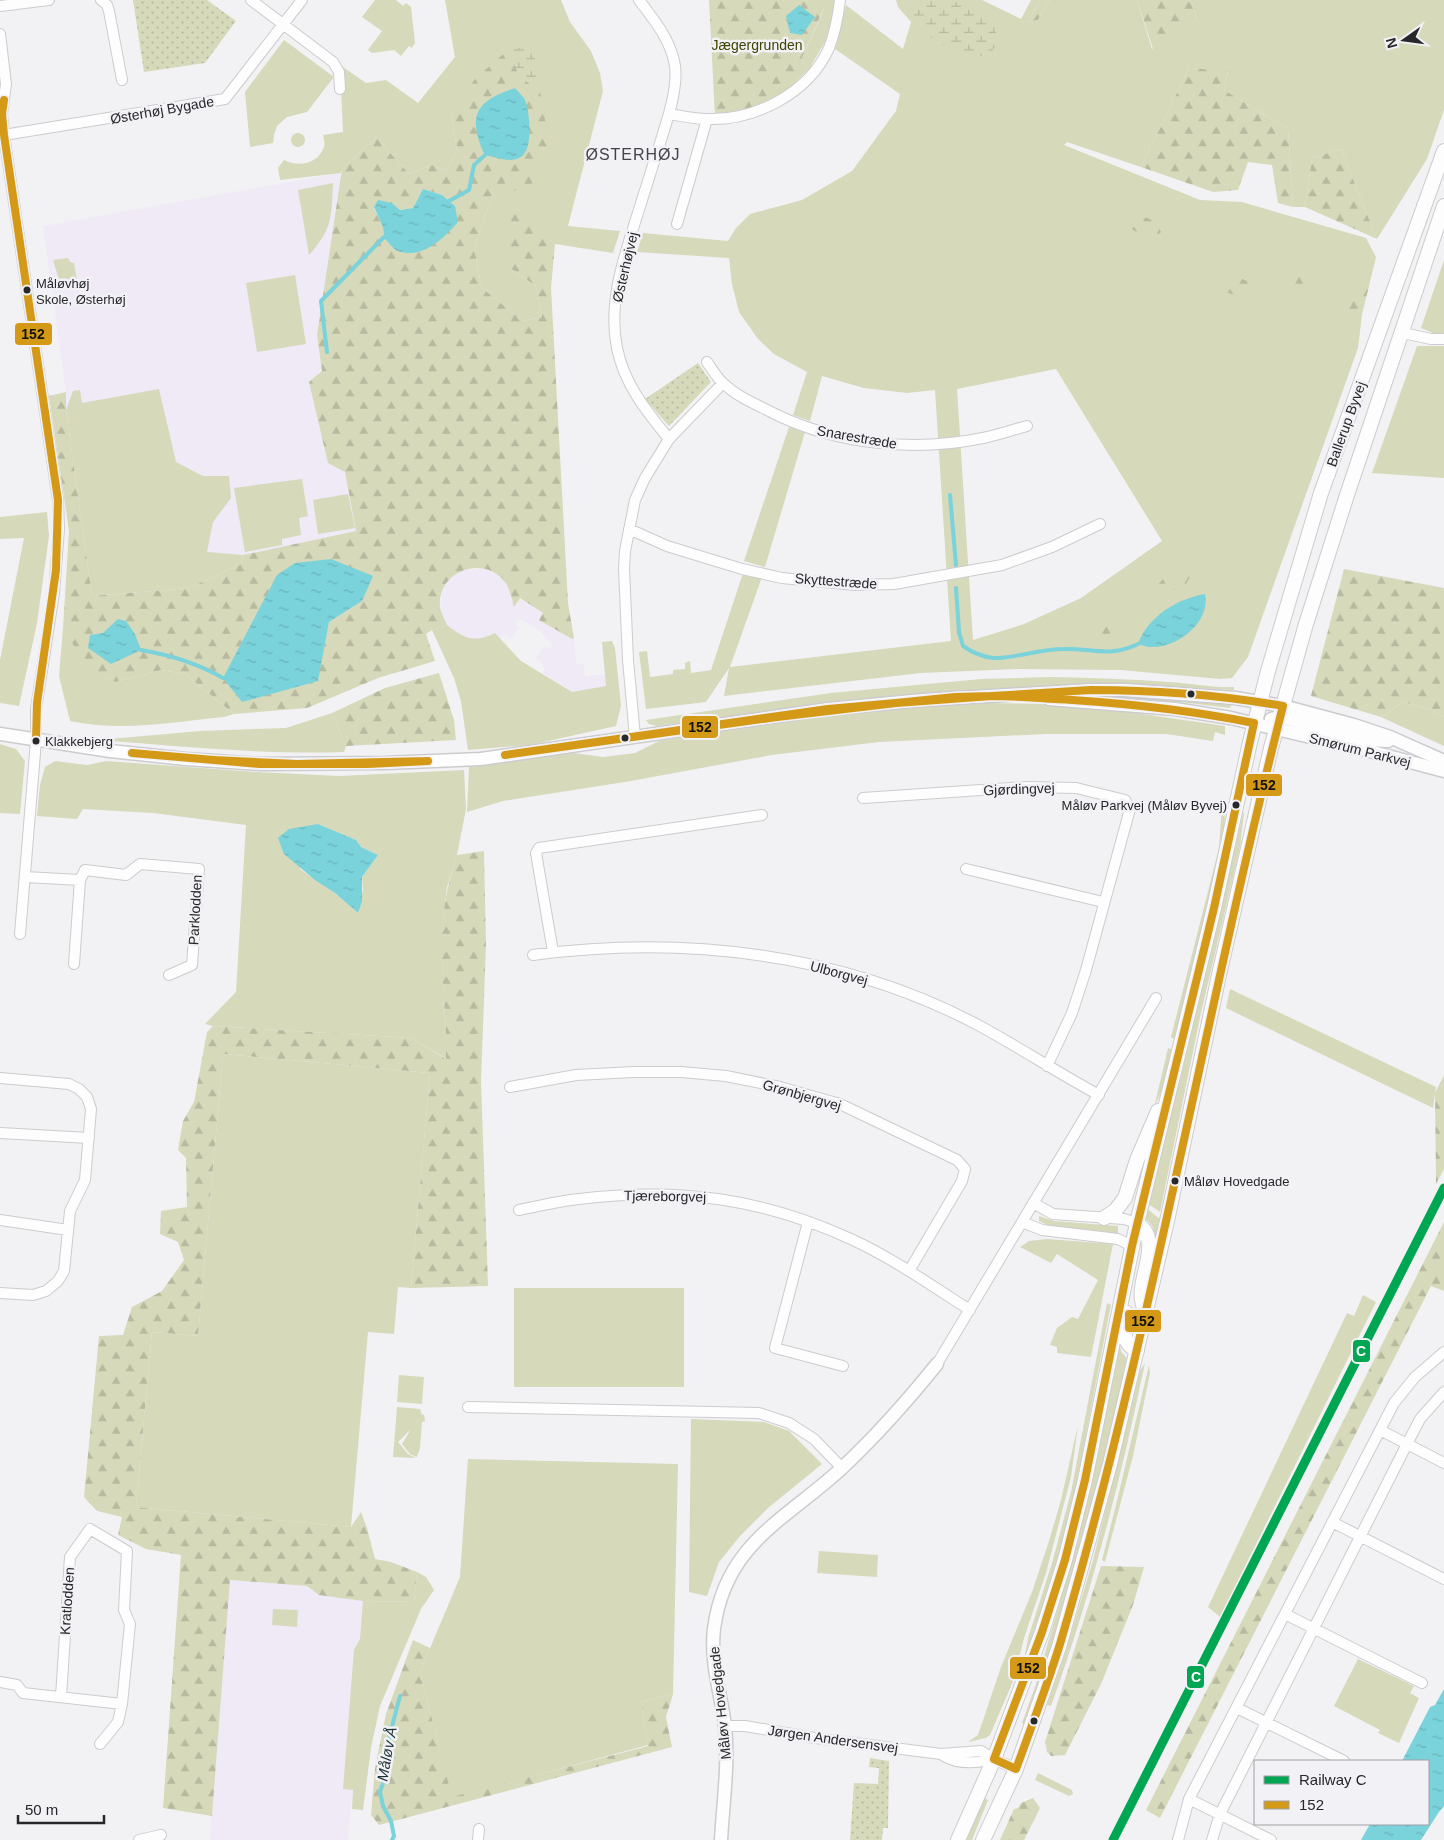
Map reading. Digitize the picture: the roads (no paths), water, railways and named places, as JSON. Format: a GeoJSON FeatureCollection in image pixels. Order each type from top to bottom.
{"type":"FeatureCollection","features":[{"type":"Feature","properties":{"kind":"main road","name":"Ballerup Byvej"},"geometry":{"type":"LineString","coordinates":[[1173,1076],[1214,908],[1254,723],[1321,493],[1444,150]]}},
{"type":"Feature","properties":{"kind":"main road","name":"Ballerup Byvej"},"geometry":{"type":"LineString","coordinates":[[983,1840],[1016,1768],[1059,1647],[1110,1464],[1146,1315],[1219,975],[1252,829],[1280,718],[1306,624],[1344,504],[1403,333],[1444,206]]}},
{"type":"Feature","properties":{"kind":"main road"},"geometry":{"type":"LineString","coordinates":[[1104,1218],[1115,1211],[1125,1198],[1136,1160],[1173,1076]]}},
{"type":"Feature","properties":{"kind":"main road"},"geometry":{"type":"LineString","coordinates":[[958,1840],[994,1759],[1042,1632],[1065,1560],[1085,1480],[1137,1223],[1173,1076]]}},
{"type":"Feature","properties":{"kind":"main road"},"geometry":{"type":"LineString","coordinates":[[1137,1223],[1145,1229],[1149,1236],[1150,1247],[1140,1296],[1146,1315]]}},
{"type":"Feature","properties":{"kind":"main road"},"geometry":{"type":"LineString","coordinates":[[1129,1261],[1132,1285],[1124,1332],[1128,1345],[1137,1351]]}},
{"type":"Feature","properties":{"kind":"street"},"geometry":{"type":"LineString","coordinates":[[0,6],[48,0]]}},
{"type":"Feature","properties":{"kind":"street"},"geometry":{"type":"LineString","coordinates":[[102,0],[110,11],[122,80]]}},
{"type":"Feature","properties":{"kind":"street"},"geometry":{"type":"LineString","coordinates":[[250,0],[333,62],[339,72],[340,90]]}},
{"type":"Feature","properties":{"kind":"street","name":"Østerhøj Bygade"},"geometry":{"type":"LineString","coordinates":[[4,135],[225,100],[302,0]]}},
{"type":"Feature","properties":{"kind":"street","name":"Østerhøjvej"},"geometry":{"type":"LineString","coordinates":[[639,0],[661,31],[671,52],[675,67],[670,114],[628,247],[616,293],[614,321],[617,349],[626,378],[642,405],[669,439]]}},
{"type":"Feature","properties":{"kind":"street"},"geometry":{"type":"LineString","coordinates":[[670,114],[708,119],[736,117],[766,108],[792,93],[812,73],[828,49],[837,22],[840,0]]}},
{"type":"Feature","properties":{"kind":"street"},"geometry":{"type":"LineString","coordinates":[[0,34],[6,84],[2,100],[4,135],[58,500],[59,529],[54,594],[36,709],[36,741],[20,934]]}},
{"type":"Feature","properties":{"kind":"street"},"geometry":{"type":"LineString","coordinates":[[677,224],[708,119]]}},
{"type":"Feature","properties":{"kind":"street"},"geometry":{"type":"LineString","coordinates":[[1403,333],[1431,339],[1444,339]]}},
{"type":"Feature","properties":{"kind":"street","name":"Snarestræde"},"geometry":{"type":"LineString","coordinates":[[707,362],[723,384],[745,399],[796,424],[834,436],[873,443],[905,445],[942,444],[983,438],[1027,426]]}},
{"type":"Feature","properties":{"kind":"street"},"geometry":{"type":"LineString","coordinates":[[635,737],[628,660],[624,569],[625,551],[635,500],[645,478],[669,439],[723,384]]}},
{"type":"Feature","properties":{"kind":"street","name":"Skyttestræde"},"geometry":{"type":"LineString","coordinates":[[629,529],[667,546],[735,568],[782,578],[855,585],[894,584],[1002,565],[1052,547],[1100,524]]}},
{"type":"Feature","properties":{"kind":"street"},"geometry":{"type":"LineString","coordinates":[[0,734],[110,751],[260,764],[376,764],[481,759],[828,709],[923,700],[1091,690],[1186,694],[1260,702],[1280,718]]}},
{"type":"Feature","properties":{"kind":"street"},"geometry":{"type":"LineString","coordinates":[[1004,696],[1175,709],[1254,723],[1280,718]]}},
{"type":"Feature","properties":{"kind":"street","name":"Smørum Parkvej"},"geometry":{"type":"LineString","coordinates":[[1280,718],[1354,725],[1444,761]]}},
{"type":"Feature","properties":{"kind":"street","name":"Smørum Parkvej"},"geometry":{"type":"LineString","coordinates":[[1280,718],[1373,752],[1444,771]]}},
{"type":"Feature","properties":{"kind":"street","name":"Gjørdingvej"},"geometry":{"type":"LineString","coordinates":[[863,798],[1027,787],[1076,788],[1125,800],[1130,809],[1103,902],[1086,970],[1072,1012],[1047,1066]]}},
{"type":"Feature","properties":{"kind":"street"},"geometry":{"type":"LineString","coordinates":[[553,952],[536,853],[539,848],[762,815]]}},
{"type":"Feature","properties":{"kind":"street","name":"Parklodden"},"geometry":{"type":"LineString","coordinates":[[25,876],[80,880],[85,870],[126,875],[140,864],[200,870],[192,965],[169,975]]}},
{"type":"Feature","properties":{"kind":"street"},"geometry":{"type":"LineString","coordinates":[[966,869],[1103,902]]}},
{"type":"Feature","properties":{"kind":"street"},"geometry":{"type":"LineString","coordinates":[[74,964],[80,880]]}},
{"type":"Feature","properties":{"kind":"street","name":"Ulborgvej"},"geometry":{"type":"LineString","coordinates":[[534,955],[616,947],[675,946],[740,952],[810,964],[865,979],[923,1000],[977,1025],[1099,1095]]}},
{"type":"Feature","properties":{"kind":"street","name":"Måløv Hovedgade"},"geometry":{"type":"LineString","coordinates":[[721,1840],[726,1760],[725,1726],[713,1649],[714,1629],[719,1606],[736,1566],[749,1547],[769,1527],[842,1468],[908,1400],[937,1364],[1156,998]]}},
{"type":"Feature","properties":{"kind":"street","name":"Grønbjergvej"},"geometry":{"type":"LineString","coordinates":[[510,1087],[576,1075],[681,1072],[726,1076],[771,1085],[840,1104],[957,1160],[965,1169],[962,1181],[909,1271]]}},
{"type":"Feature","properties":{"kind":"street"},"geometry":{"type":"LineString","coordinates":[[0,1078],[69,1084],[79,1089],[87,1097],[91,1109],[84,1180],[70,1211],[64,1271],[58,1281],[46,1291],[33,1295],[0,1293]]}},
{"type":"Feature","properties":{"kind":"street"},"geometry":{"type":"LineString","coordinates":[[0,1133],[89,1138]]}},
{"type":"Feature","properties":{"kind":"street","name":"Tjæreborgvej"},"geometry":{"type":"LineString","coordinates":[[519,1210],[577,1199],[622,1194],[666,1193],[707,1196],[754,1205],[808,1222],[854,1240],[909,1271],[970,1310]]}},
{"type":"Feature","properties":{"kind":"street"},"geometry":{"type":"LineString","coordinates":[[1033,1203],[1053,1214],[1124,1219],[1137,1223]]}},
{"type":"Feature","properties":{"kind":"street"},"geometry":{"type":"LineString","coordinates":[[0,1220],[68,1230]]}},
{"type":"Feature","properties":{"kind":"street"},"geometry":{"type":"LineString","coordinates":[[808,1222],[775,1348],[843,1366]]}},
{"type":"Feature","properties":{"kind":"street"},"geometry":{"type":"LineString","coordinates":[[1022,1222],[1042,1230],[1118,1239],[1132,1246]]}},
{"type":"Feature","properties":{"kind":"street"},"geometry":{"type":"LineString","coordinates":[[1178,1840],[1189,1799],[1380,1430],[1399,1397],[1415,1377],[1444,1352]]}},
{"type":"Feature","properties":{"kind":"street"},"geometry":{"type":"LineString","coordinates":[[1212,1840],[1220,1814],[1407,1444],[1420,1419],[1444,1392]]}},
{"type":"Feature","properties":{"kind":"street"},"geometry":{"type":"LineString","coordinates":[[468,1407],[759,1413],[789,1423],[814,1439],[842,1468]]}},
{"type":"Feature","properties":{"kind":"street"},"geometry":{"type":"LineString","coordinates":[[1380,1430],[1444,1463]]}},
{"type":"Feature","properties":{"kind":"street"},"geometry":{"type":"LineString","coordinates":[[1332,1522],[1444,1579]]}},
{"type":"Feature","properties":{"kind":"street","name":"Kratlodden"},"geometry":{"type":"LineString","coordinates":[[61,1697],[70,1557],[90,1529],[127,1551],[124,1610],[130,1624],[122,1704],[118,1722],[100,1744]]}},
{"type":"Feature","properties":{"kind":"street"},"geometry":{"type":"LineString","coordinates":[[1285,1614],[1422,1683]]}},
{"type":"Feature","properties":{"kind":"street"},"geometry":{"type":"LineString","coordinates":[[0,1682],[17,1685],[23,1693],[122,1704]]}},
{"type":"Feature","properties":{"kind":"street"},"geometry":{"type":"LineString","coordinates":[[1237,1708],[1342,1760]]}},
{"type":"Feature","properties":{"kind":"street","name":"Jørgen Andersensvej"},"geometry":{"type":"LineString","coordinates":[[725,1726],[745,1726],[815,1738],[941,1754],[949,1759],[976,1763],[994,1759],[1016,1768]]}},
{"type":"Feature","properties":{"kind":"street"},"geometry":{"type":"LineString","coordinates":[[1189,1799],[1272,1840]]}},
{"type":"Feature","properties":{"kind":"street"},"geometry":{"type":"LineString","coordinates":[[478,1840],[479,1829]]}},
{"type":"Feature","properties":{"kind":"street"},"geometry":{"type":"LineString","coordinates":[[139,1840],[161,1835]]}},
{"type":"Feature","properties":{"kind":"water"},"geometry":{"type":"Polygon","coordinates":[[[799,5],[815,17],[802,35],[790,33],[786,16],[799,5]]]}},
{"type":"Feature","properties":{"kind":"water"},"geometry":{"type":"Polygon","coordinates":[[[515,88],[524,98],[527,106],[530,132],[527,149],[524,155],[515,159],[506,160],[485,155],[480,144],[476,126],[479,110],[490,99],[515,88]]]}},
{"type":"Feature","properties":{"kind":"water"},"geometry":{"type":"Polygon","coordinates":[[[423,189],[442,195],[455,206],[458,222],[439,241],[424,250],[416,253],[398,251],[384,237],[383,227],[374,207],[378,200],[392,203],[400,210],[413,208],[423,189]]]}},
{"type":"Feature","properties":{"kind":"water"},"geometry":{"type":"Polygon","coordinates":[[[331,559],[373,576],[362,601],[329,622],[318,681],[242,702],[223,678],[277,575],[295,563],[331,559]]]}},
{"type":"Feature","properties":{"kind":"water"},"geometry":{"type":"Polygon","coordinates":[[[1205,594],[1203,614],[1190,632],[1171,644],[1148,647],[1138,644],[1149,626],[1164,611],[1184,600],[1205,594]]]}},
{"type":"Feature","properties":{"kind":"water"},"geometry":{"type":"Polygon","coordinates":[[[118,619],[126,621],[135,634],[141,650],[111,664],[88,648],[90,635],[103,633],[118,619]]]}},
{"type":"Feature","properties":{"kind":"water"},"geometry":{"type":"Polygon","coordinates":[[[318,824],[356,840],[361,847],[378,855],[362,877],[362,901],[358,913],[284,854],[278,838],[289,829],[318,824]]]}},
{"type":"Feature","properties":{"kind":"water"},"geometry":{"type":"Polygon","coordinates":[[[1444,1689],[1444,1806],[1421,1840],[1361,1840],[1369,1825],[1429,1825],[1429,1760],[1403,1760],[1430,1707],[1435,1705],[1444,1689]]]}},
{"type":"Feature","properties":{"kind":"waterway"},"geometry":{"type":"LineString","coordinates":[[449,201],[469,190],[474,165],[485,155]]}},
{"type":"Feature","properties":{"kind":"waterway"},"geometry":{"type":"LineString","coordinates":[[327,352],[321,301],[384,237]]}},
{"type":"Feature","properties":{"kind":"waterway"},"geometry":{"type":"LineString","coordinates":[[950,495],[956,565]]}},
{"type":"Feature","properties":{"kind":"waterway"},"geometry":{"type":"LineString","coordinates":[[956,588],[959,632],[963,646],[982,656],[1003,658],[1046,650],[1063,649],[1118,651],[1138,644]]}},
{"type":"Feature","properties":{"kind":"waterway"},"geometry":{"type":"LineString","coordinates":[[141,650],[183,660],[223,678]]}},
{"type":"Feature","properties":{"kind":"waterway","name":"Måløv Å"},"geometry":{"type":"LineString","coordinates":[[392,1840],[394,1836],[391,1821],[383,1806],[380,1792],[386,1774],[389,1738],[400,1696]]}},
{"type":"Feature","properties":{"kind":"rail line","name":"C"},"geometry":{"type":"LineString","coordinates":[[1113,1840],[1444,1188]]}},
{"type":"Feature","properties":{"kind":"place","name":"Måløvhøj Skole, Østerhøj"},"geometry":{"type":"Point","coordinates":[27,290]}},
{"type":"Feature","properties":{"kind":"place","name":"Klakkebjerg"},"geometry":{"type":"Point","coordinates":[36,741]}},
{"type":"Feature","properties":{"kind":"place","name":"Måløv Parkvej (Måløv Byvej)"},"geometry":{"type":"Point","coordinates":[1236,805]}},
{"type":"Feature","properties":{"kind":"place","name":"Måløv Hovedgade"},"geometry":{"type":"Point","coordinates":[1175,1181]}},
{"type":"Feature","properties":{"kind":"district","name":"ØSTERHØJ"},"geometry":{"type":"Point","coordinates":[633,154]}},
{"type":"Feature","properties":{"kind":"park label","name":"Jægergrunden"},"geometry":{"type":"Point","coordinates":[757,45]}}]}
